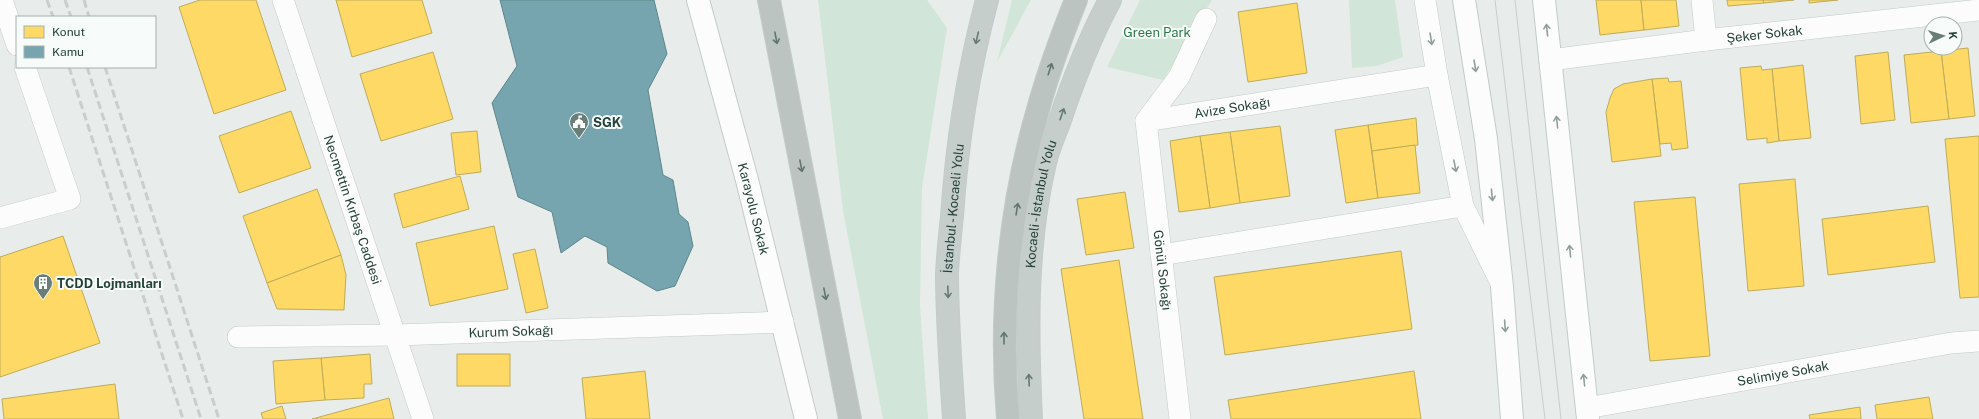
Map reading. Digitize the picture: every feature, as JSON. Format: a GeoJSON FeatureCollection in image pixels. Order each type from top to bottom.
{"type":"FeatureCollection","features":[{"type":"Feature","properties":{"kind":"highway"},"geometry":{"type":"LineString","coordinates":[[769,0],[850,419]]}},
{"type":"Feature","properties":{"kind":"highway","name":"İstanbul - Kocaeli Yolu"},"geometry":{"type":"LineString","coordinates":[[954,419],[949,347],[947,272],[954,186],[963,111],[976,39],[987,0]]}},
{"type":"Feature","properties":{"kind":"highway"},"geometry":{"type":"LineString","coordinates":[[1008,419],[1004,336],[1010,253],[1017,206],[1026,155],[1038,107],[1055,53],[1076,0]]}},
{"type":"Feature","properties":{"kind":"highway","name":"Kocaeli - İstanbul Yolu"},"geometry":{"type":"LineString","coordinates":[[1031,419],[1028,347],[1028,285],[1034,225],[1045,163],[1070,91],[1095,28],[1110,1]]}},
{"type":"Feature","properties":{"kind":"main road","name":"Karayolu Sokak"},"geometry":{"type":"LineString","coordinates":[[698,0],[747,180],[806,419]]}},
{"type":"Feature","properties":{"kind":"main road"},"geometry":{"type":"LineString","coordinates":[[1464,0],[1486,139],[1502,287],[1512,419]]}},
{"type":"Feature","properties":{"kind":"main road"},"geometry":{"type":"LineString","coordinates":[[1544,0],[1587,414]]}},
{"type":"Feature","properties":{"kind":"street"},"geometry":{"type":"LineString","coordinates":[[2,0],[16,42]]}},
{"type":"Feature","properties":{"kind":"street","name":"Necmettin Kırbaş Caddesi"},"geometry":{"type":"LineString","coordinates":[[283,0],[423,419]]}},
{"type":"Feature","properties":{"kind":"street"},"geometry":{"type":"LineString","coordinates":[[1425,0],[1437,75],[1463,206],[1502,287]]}},
{"type":"Feature","properties":{"kind":"street"},"geometry":{"type":"LineString","coordinates":[[1702,0],[1706,40]]}},
{"type":"Feature","properties":{"kind":"street","name":"Şeker Sokak"},"geometry":{"type":"LineString","coordinates":[[1550,60],[1706,40],[1979,10]]}},
{"type":"Feature","properties":{"kind":"street"},"geometry":{"type":"LineString","coordinates":[[1146,122],[1178,77],[1206,19]]}},
{"type":"Feature","properties":{"kind":"street"},"geometry":{"type":"LineString","coordinates":[[0,48],[16,48]]}},
{"type":"Feature","properties":{"kind":"street"},"geometry":{"type":"LineString","coordinates":[[0,218],[70,200],[25,68]]}},
{"type":"Feature","properties":{"kind":"street","name":"Avize Sokağı"},"geometry":{"type":"LineString","coordinates":[[1146,122],[1437,75]]}},
{"type":"Feature","properties":{"kind":"street","name":"Gönül Sokağı"},"geometry":{"type":"LineString","coordinates":[[1146,122],[1180,419]]}},
{"type":"Feature","properties":{"kind":"street"},"geometry":{"type":"LineString","coordinates":[[1161,255],[1463,206]]}},
{"type":"Feature","properties":{"kind":"street","name":"Kurum Sokağı"},"geometry":{"type":"LineString","coordinates":[[238,336],[396,335],[783,322]]}},
{"type":"Feature","properties":{"kind":"street","name":"Selimiye Sokak"},"geometry":{"type":"LineString","coordinates":[[1587,414],[1944,344],[1979,341]]}},
{"type":"Feature","properties":{"kind":"green space"},"geometry":{"type":"Polygon","coordinates":[[[818,0],[927,0],[947,28],[922,188],[920,306],[928,419],[883,419],[843,211],[818,0]]]}},
{"type":"Feature","properties":{"kind":"green space"},"geometry":{"type":"Polygon","coordinates":[[[1012,0],[1031,0],[997,62],[1012,0]]]}},
{"type":"Feature","properties":{"kind":"green space","name":"Green Park"},"geometry":{"type":"Polygon","coordinates":[[[1140,0],[1212,0],[1163,80],[1107,67],[1140,0]]]}},
{"type":"Feature","properties":{"kind":"green space"},"geometry":{"type":"Polygon","coordinates":[[[1349,0],[1395,0],[1403,57],[1377,66],[1352,68],[1349,0]]]}},
{"type":"Feature","properties":{"kind":"building: Konut"},"geometry":{"type":"Polygon","coordinates":[[[200,0],[256,0],[286,90],[214,114],[179,7],[200,0]]]}},
{"type":"Feature","properties":{"kind":"building: Konut"},"geometry":{"type":"Polygon","coordinates":[[[336,0],[422,0],[432,33],[352,57],[336,0]]]}},
{"type":"Feature","properties":{"kind":"building: Konut"},"geometry":{"type":"Polygon","coordinates":[[[1596,0],[1641,0],[1644,30],[1600,35],[1596,0]]]}},
{"type":"Feature","properties":{"kind":"building: Konut"},"geometry":{"type":"Polygon","coordinates":[[[1641,0],[1676,0],[1679,26],[1644,30],[1641,0]]]}},
{"type":"Feature","properties":{"kind":"building: Konut"},"geometry":{"type":"Polygon","coordinates":[[[1727,0],[1763,0],[1764,3],[1728,6],[1727,0]]]}},
{"type":"Feature","properties":{"kind":"building: Konut"},"geometry":{"type":"Polygon","coordinates":[[[1763,0],[1794,0],[1764,3],[1763,0]]]}},
{"type":"Feature","properties":{"kind":"building: Konut"},"geometry":{"type":"Polygon","coordinates":[[[1809,0],[1838,0],[1809,3],[1809,0]]]}},
{"type":"Feature","properties":{"kind":"building: Konut"},"geometry":{"type":"Polygon","coordinates":[[[1297,3],[1307,73],[1248,82],[1238,12],[1297,3]]]}},
{"type":"Feature","properties":{"kind":"building: Konut"},"geometry":{"type":"Polygon","coordinates":[[[1968,48],[1975,116],[1949,119],[1942,56],[1963,56],[1963,49],[1968,48]]]}},
{"type":"Feature","properties":{"kind":"building: Konut"},"geometry":{"type":"Polygon","coordinates":[[[433,52],[453,119],[381,141],[360,74],[433,52]]]}},
{"type":"Feature","properties":{"kind":"building: Konut"},"geometry":{"type":"Polygon","coordinates":[[[1888,52],[1895,120],[1861,124],[1855,56],[1888,52]]]}},
{"type":"Feature","properties":{"kind":"building: Konut"},"geometry":{"type":"Polygon","coordinates":[[[1923,53],[1923,56],[1942,56],[1949,119],[1911,123],[1904,55],[1923,53]]]}},
{"type":"Feature","properties":{"kind":"building: Konut"},"geometry":{"type":"Polygon","coordinates":[[[1803,65],[1811,138],[1779,141],[1772,69],[1803,65]]]}},
{"type":"Feature","properties":{"kind":"building: Konut"},"geometry":{"type":"Polygon","coordinates":[[[1761,66],[1762,70],[1772,69],[1779,141],[1767,143],[1767,138],[1747,140],[1740,68],[1761,66]]]}},
{"type":"Feature","properties":{"kind":"building: Konut"},"geometry":{"type":"Polygon","coordinates":[[[1668,78],[1669,82],[1681,81],[1688,148],[1672,150],[1671,143],[1660,144],[1652,79],[1668,78]]]}},
{"type":"Feature","properties":{"kind":"building: Konut"},"geometry":{"type":"Polygon","coordinates":[[[1652,79],[1661,156],[1612,162],[1606,112],[1614,89],[1623,84],[1652,79]]]}},
{"type":"Feature","properties":{"kind":"building: Konut"},"geometry":{"type":"Polygon","coordinates":[[[291,111],[311,168],[239,193],[219,136],[291,111]]]}},
{"type":"Feature","properties":{"kind":"building: Konut"},"geometry":{"type":"Polygon","coordinates":[[[1416,118],[1418,145],[1372,151],[1368,125],[1416,118]]]}},
{"type":"Feature","properties":{"kind":"building: Konut"},"geometry":{"type":"Polygon","coordinates":[[[1368,125],[1378,198],[1346,203],[1335,130],[1368,125]]]}},
{"type":"Feature","properties":{"kind":"building: Konut"},"geometry":{"type":"Polygon","coordinates":[[[1280,126],[1290,196],[1240,203],[1230,132],[1280,126]]]}},
{"type":"Feature","properties":{"kind":"building: Konut"},"geometry":{"type":"Polygon","coordinates":[[[477,131],[481,172],[456,175],[451,133],[477,131]]]}},
{"type":"Feature","properties":{"kind":"building: Konut"},"geometry":{"type":"Polygon","coordinates":[[[1230,132],[1240,203],[1210,208],[1200,136],[1230,132]]]}},
{"type":"Feature","properties":{"kind":"building: Konut"},"geometry":{"type":"Polygon","coordinates":[[[1200,136],[1210,208],[1179,212],[1170,141],[1200,136]]]}},
{"type":"Feature","properties":{"kind":"building: Konut"},"geometry":{"type":"Polygon","coordinates":[[[1979,136],[1979,297],[1960,298],[1945,139],[1979,136]]]}},
{"type":"Feature","properties":{"kind":"building: Konut"},"geometry":{"type":"Polygon","coordinates":[[[1415,145],[1420,193],[1378,198],[1372,151],[1415,145]]]}},
{"type":"Feature","properties":{"kind":"building: Konut"},"geometry":{"type":"Polygon","coordinates":[[[460,176],[469,209],[403,228],[394,194],[460,176]]]}},
{"type":"Feature","properties":{"kind":"building: Konut"},"geometry":{"type":"Polygon","coordinates":[[[1795,179],[1804,286],[1748,291],[1739,184],[1795,179]]]}},
{"type":"Feature","properties":{"kind":"building: Konut"},"geometry":{"type":"Polygon","coordinates":[[[317,189],[341,255],[267,283],[243,216],[317,189]]]}},
{"type":"Feature","properties":{"kind":"building: Konut"},"geometry":{"type":"Polygon","coordinates":[[[1125,192],[1134,248],[1086,255],[1077,199],[1125,192]]]}},
{"type":"Feature","properties":{"kind":"building: Konut"},"geometry":{"type":"Polygon","coordinates":[[[1695,197],[1710,356],[1650,361],[1634,202],[1695,197]]]}},
{"type":"Feature","properties":{"kind":"building: Konut"},"geometry":{"type":"Polygon","coordinates":[[[1928,206],[1935,262],[1828,275],[1822,219],[1928,206]]]}},
{"type":"Feature","properties":{"kind":"building: Konut"},"geometry":{"type":"Polygon","coordinates":[[[494,226],[508,289],[430,306],[416,243],[494,226]]]}},
{"type":"Feature","properties":{"kind":"building: Konut","name":"TCDD Lojmanları"},"geometry":{"type":"Polygon","coordinates":[[[63,236],[100,343],[0,377],[0,257],[63,236]]]}},
{"type":"Feature","properties":{"kind":"building: Konut"},"geometry":{"type":"Polygon","coordinates":[[[535,249],[548,308],[526,313],[513,254],[535,249]]]}},
{"type":"Feature","properties":{"kind":"building: Konut"},"geometry":{"type":"Polygon","coordinates":[[[1401,251],[1412,329],[1225,355],[1214,277],[1401,251]]]}},
{"type":"Feature","properties":{"kind":"building: Konut"},"geometry":{"type":"Polygon","coordinates":[[[341,255],[346,275],[344,310],[277,309],[267,283],[341,255]]]}},
{"type":"Feature","properties":{"kind":"building: Konut"},"geometry":{"type":"Polygon","coordinates":[[[1119,260],[1143,419],[1084,419],[1061,269],[1119,260]]]}},
{"type":"Feature","properties":{"kind":"building: Konut"},"geometry":{"type":"Polygon","coordinates":[[[370,354],[372,384],[364,384],[364,398],[325,400],[321,358],[370,354]]]}},
{"type":"Feature","properties":{"kind":"building: Konut"},"geometry":{"type":"Polygon","coordinates":[[[457,354],[510,354],[510,386],[457,386],[457,354]]]}},
{"type":"Feature","properties":{"kind":"building: Konut"},"geometry":{"type":"Polygon","coordinates":[[[321,358],[325,400],[276,404],[273,361],[321,358]]]}},
{"type":"Feature","properties":{"kind":"building: Konut"},"geometry":{"type":"Polygon","coordinates":[[[645,371],[650,419],[586,419],[582,378],[645,371]]]}},
{"type":"Feature","properties":{"kind":"building: Konut"},"geometry":{"type":"Polygon","coordinates":[[[1414,371],[1421,419],[1231,419],[1228,400],[1414,371]]]}},
{"type":"Feature","properties":{"kind":"building: Konut"},"geometry":{"type":"Polygon","coordinates":[[[115,384],[119,419],[4,419],[2,399],[115,384]]]}},
{"type":"Feature","properties":{"kind":"building: Konut"},"geometry":{"type":"Polygon","coordinates":[[[1929,397],[1933,419],[1877,419],[1875,405],[1929,397]]]}},
{"type":"Feature","properties":{"kind":"building: Konut"},"geometry":{"type":"Polygon","coordinates":[[[389,398],[394,419],[312,419],[389,398]]]}},
{"type":"Feature","properties":{"kind":"building: Konut"},"geometry":{"type":"Polygon","coordinates":[[[282,406],[286,419],[263,419],[261,413],[282,406]]]}},
{"type":"Feature","properties":{"kind":"building: Konut"},"geometry":{"type":"Polygon","coordinates":[[[1860,407],[1861,419],[1810,419],[1809,415],[1860,407]]]}},
{"type":"Feature","properties":{"kind":"building: Kamu","name":"SGK"},"geometry":{"type":"Polygon","coordinates":[[[500,0],[654,0],[667,54],[648,90],[663,175],[673,180],[679,214],[688,222],[693,246],[675,286],[657,291],[608,263],[607,247],[585,236],[561,253],[552,212],[518,197],[492,103],[517,66],[500,0]]]}},
{"type":"Feature","properties":{"kind":"tram line"},"geometry":{"type":"LineString","coordinates":[[1495,0],[1545,419]]}},
{"type":"Feature","properties":{"kind":"tram line"},"geometry":{"type":"LineString","coordinates":[[1515,0],[1561,419]]}},
{"type":"Feature","properties":{"kind":"railway"},"geometry":{"type":"LineString","coordinates":[[47,0],[53,16]]}},
{"type":"Feature","properties":{"kind":"railway"},"geometry":{"type":"LineString","coordinates":[[65,0],[71,16]]}},
{"type":"Feature","properties":{"kind":"railway"},"geometry":{"type":"LineString","coordinates":[[84,0],[89,16]]}},
{"type":"Feature","properties":{"kind":"railway"},"geometry":{"type":"LineString","coordinates":[[69,68],[183,419]]}},
{"type":"Feature","properties":{"kind":"railway"},"geometry":{"type":"LineString","coordinates":[[87,68],[201,419]]}},
{"type":"Feature","properties":{"kind":"railway"},"geometry":{"type":"LineString","coordinates":[[105,68],[219,419]]}},
{"type":"Feature","properties":{"kind":"place","name":"SGK"},"geometry":{"type":"Point","coordinates":[579,139]}},
{"type":"Feature","properties":{"kind":"place","name":"TCDD Lojmanları"},"geometry":{"type":"Point","coordinates":[43,300]}}]}
